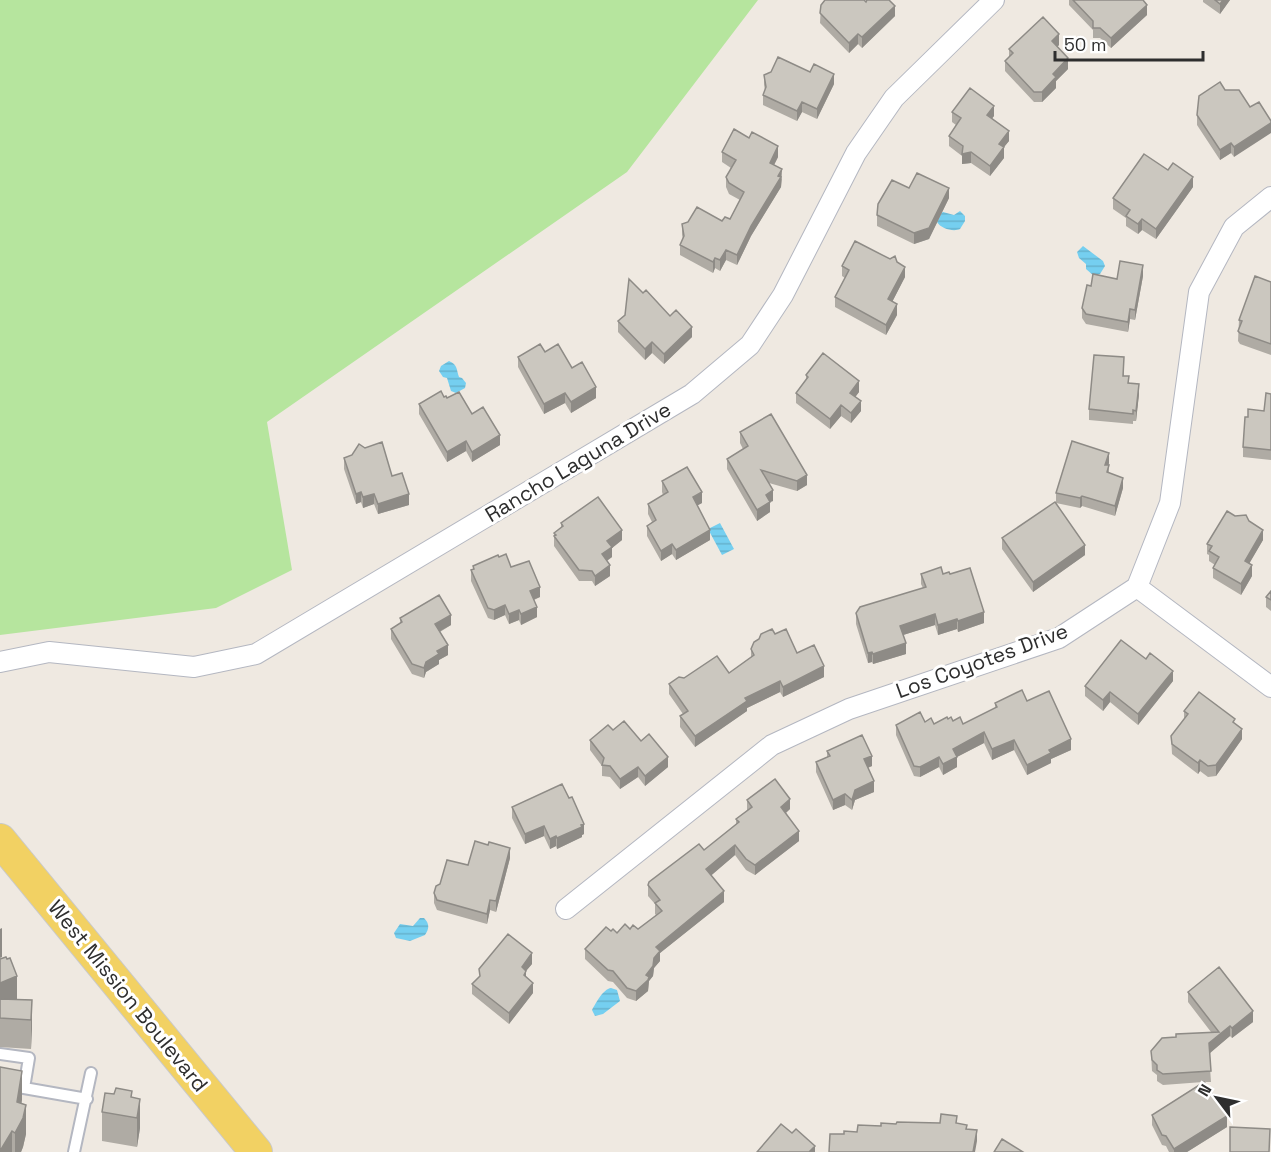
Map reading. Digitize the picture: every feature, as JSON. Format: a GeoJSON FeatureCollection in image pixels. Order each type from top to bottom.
{"type":"FeatureCollection","features":[{"type":"Feature","properties":{"kind":"main road","name":"West Mission Boulevard"},"geometry":{"type":"LineString","coordinates":[[0,840],[256,1152]]}},
{"type":"Feature","properties":{"kind":"street","name":"Rancho Laguna Drive"},"geometry":{"type":"LineString","coordinates":[[0,662],[49,652],[194,667],[256,654],[692,394],[750,345],[783,295],[856,153],[894,98],[994,0]]}},
{"type":"Feature","properties":{"kind":"street"},"geometry":{"type":"LineString","coordinates":[[1271,197],[1234,227],[1199,292],[1170,503],[1137,587],[1271,687]]}},
{"type":"Feature","properties":{"kind":"street","name":"Los Coyotes Drive"},"geometry":{"type":"LineString","coordinates":[[566,909],[772,745],[849,709],[1059,638],[1137,587]]}},
{"type":"Feature","properties":{"kind":"lane"},"geometry":{"type":"LineString","coordinates":[[0,1054],[29,1058],[24,1088]]}},
{"type":"Feature","properties":{"kind":"lane"},"geometry":{"type":"LineString","coordinates":[[74,1152],[91,1073]]}},
{"type":"Feature","properties":{"kind":"lane"},"geometry":{"type":"LineString","coordinates":[[0,1084],[87,1099]]}},
{"type":"Feature","properties":{"kind":"green space"},"geometry":{"type":"Polygon","coordinates":[[[0,0],[758,0],[627,172],[267,422],[292,570],[216,608],[0,635],[0,0]]]}},
{"type":"Feature","properties":{"kind":"water"},"geometry":{"type":"Polygon","coordinates":[[[960,211],[965,216],[965,221],[960,229],[948,229],[937,222],[943,212],[954,215],[960,211]]]}},
{"type":"Feature","properties":{"kind":"water"},"geometry":{"type":"Polygon","coordinates":[[[1083,246],[1103,261],[1105,266],[1100,274],[1094,276],[1079,258],[1077,252],[1083,246]]]}},
{"type":"Feature","properties":{"kind":"water"},"geometry":{"type":"Polygon","coordinates":[[[449,361],[455,366],[459,377],[466,383],[465,388],[456,393],[451,391],[447,378],[443,377],[439,371],[441,366],[449,361]]]}},
{"type":"Feature","properties":{"kind":"water"},"geometry":{"type":"Polygon","coordinates":[[[720,523],[734,549],[722,555],[708,529],[720,523]]]}},
{"type":"Feature","properties":{"kind":"water"},"geometry":{"type":"Polygon","coordinates":[[[420,918],[424,918],[428,924],[425,935],[410,941],[396,938],[394,933],[400,924],[413,926],[420,918]]]}},
{"type":"Feature","properties":{"kind":"water"},"geometry":{"type":"Polygon","coordinates":[[[611,988],[617,990],[620,1001],[603,1014],[595,1016],[592,1010],[603,994],[611,988]]]}},
{"type":"Feature","properties":{"kind":"building"},"geometry":{"type":"Polygon","coordinates":[[[825,0],[864,0],[866,2],[867,0],[889,0],[895,6],[862,37],[858,34],[849,43],[820,13],[821,5],[825,0]]]}},
{"type":"Feature","properties":{"kind":"building"},"geometry":{"type":"Polygon","coordinates":[[[1073,0],[1143,0],[1147,5],[1111,38],[1100,28],[1093,28],[1093,21],[1073,0]]]}},
{"type":"Feature","properties":{"kind":"building"},"geometry":{"type":"Polygon","coordinates":[[[1043,17],[1059,34],[1052,41],[1068,58],[1053,74],[1056,77],[1042,92],[1034,92],[1005,61],[1013,53],[1009,49],[1043,17]]]}},
{"type":"Feature","properties":{"kind":"building"},"geometry":{"type":"Polygon","coordinates":[[[778,57],[810,72],[814,64],[834,74],[817,109],[802,102],[797,111],[763,95],[766,87],[764,75],[771,72],[778,57]]]}},
{"type":"Feature","properties":{"kind":"building"},"geometry":{"type":"Polygon","coordinates":[[[1220,82],[1225,90],[1239,90],[1250,107],[1259,102],[1271,123],[1234,147],[1231,143],[1220,150],[1197,115],[1199,96],[1220,82]]]}},
{"type":"Feature","properties":{"kind":"building"},"geometry":{"type":"Polygon","coordinates":[[[970,88],[994,106],[987,115],[1009,131],[999,144],[1004,147],[990,166],[971,152],[962,154],[963,146],[949,136],[961,118],[952,112],[970,88]]]}},
{"type":"Feature","properties":{"kind":"building"},"geometry":{"type":"Polygon","coordinates":[[[734,129],[749,138],[752,132],[778,146],[770,163],[782,169],[778,176],[781,177],[751,226],[737,255],[726,250],[720,260],[715,258],[713,262],[680,245],[684,236],[682,224],[688,222],[697,207],[722,221],[725,217],[730,219],[744,192],[729,183],[726,177],[736,160],[722,152],[734,129]]]}},
{"type":"Feature","properties":{"kind":"building"},"geometry":{"type":"Polygon","coordinates":[[[1144,154],[1168,170],[1173,163],[1193,177],[1156,229],[1142,219],[1138,224],[1126,216],[1130,210],[1113,198],[1144,154]]]}},
{"type":"Feature","properties":{"kind":"building"},"geometry":{"type":"Polygon","coordinates":[[[917,173],[949,188],[929,228],[914,233],[877,215],[878,204],[892,180],[909,188],[917,173]]]}},
{"type":"Feature","properties":{"kind":"building"},"geometry":{"type":"Polygon","coordinates":[[[855,241],[890,259],[895,256],[897,262],[905,267],[888,299],[897,304],[886,325],[835,297],[849,270],[842,266],[855,241]]]}},
{"type":"Feature","properties":{"kind":"building"},"geometry":{"type":"Polygon","coordinates":[[[1120,261],[1143,265],[1135,310],[1130,309],[1128,322],[1086,314],[1082,308],[1087,285],[1091,286],[1093,274],[1117,279],[1120,261]]]}},
{"type":"Feature","properties":{"kind":"building"},"geometry":{"type":"Polygon","coordinates":[[[1255,276],[1271,282],[1271,344],[1238,331],[1242,321],[1239,320],[1255,276]]]}},
{"type":"Feature","properties":{"kind":"building"},"geometry":{"type":"Polygon","coordinates":[[[629,279],[643,293],[646,290],[670,316],[676,310],[692,327],[664,354],[652,342],[645,349],[618,321],[625,315],[629,279]]]}},
{"type":"Feature","properties":{"kind":"building"},"geometry":{"type":"Polygon","coordinates":[[[540,344],[545,352],[558,344],[572,368],[582,362],[596,387],[571,402],[565,393],[544,404],[518,357],[540,344]]]}},
{"type":"Feature","properties":{"kind":"building"},"geometry":{"type":"Polygon","coordinates":[[[823,353],[859,381],[850,393],[861,401],[851,413],[841,405],[830,419],[796,393],[823,353]]]}},
{"type":"Feature","properties":{"kind":"building"},"geometry":{"type":"Polygon","coordinates":[[[1094,355],[1124,357],[1123,376],[1129,376],[1128,383],[1139,384],[1136,411],[1133,410],[1133,414],[1089,409],[1094,355]]]}},
{"type":"Feature","properties":{"kind":"building"},"geometry":{"type":"Polygon","coordinates":[[[441,391],[447,398],[459,392],[472,414],[483,407],[500,435],[472,452],[466,441],[447,452],[419,404],[441,391]]]}},
{"type":"Feature","properties":{"kind":"building"},"geometry":{"type":"Polygon","coordinates":[[[1266,393],[1271,394],[1271,450],[1243,447],[1245,417],[1248,417],[1248,409],[1264,411],[1266,393]]]}},
{"type":"Feature","properties":{"kind":"building"},"geometry":{"type":"Polygon","coordinates":[[[771,414],[807,475],[797,481],[761,470],[773,490],[766,495],[770,502],[757,510],[727,459],[748,446],[740,432],[771,414]]]}},
{"type":"Feature","properties":{"kind":"building"},"geometry":{"type":"Polygon","coordinates":[[[1072,441],[1109,453],[1105,465],[1109,465],[1107,472],[1123,478],[1115,506],[1082,496],[1080,498],[1056,493],[1072,441]]]}},
{"type":"Feature","properties":{"kind":"building"},"geometry":{"type":"Polygon","coordinates":[[[382,442],[392,476],[402,473],[409,494],[378,504],[374,494],[363,497],[361,492],[356,494],[344,458],[352,455],[359,444],[365,448],[382,442]]]}},
{"type":"Feature","properties":{"kind":"building"},"geometry":{"type":"Polygon","coordinates":[[[687,467],[702,492],[693,497],[710,530],[676,550],[672,544],[661,551],[647,526],[656,520],[648,504],[668,492],[662,481],[687,467]]]}},
{"type":"Feature","properties":{"kind":"building"},"geometry":{"type":"Polygon","coordinates":[[[598,497],[622,530],[607,541],[612,547],[602,554],[610,565],[595,576],[592,571],[579,570],[554,533],[563,526],[561,523],[598,497]]]}},
{"type":"Feature","properties":{"kind":"building"},"geometry":{"type":"Polygon","coordinates":[[[1055,502],[1085,545],[1033,582],[1002,538],[1055,502]]]}},
{"type":"Feature","properties":{"kind":"building"},"geometry":{"type":"Polygon","coordinates":[[[1227,511],[1235,516],[1246,515],[1249,521],[1263,530],[1245,561],[1252,565],[1241,584],[1213,568],[1219,557],[1209,551],[1212,546],[1207,544],[1227,511]]]}},
{"type":"Feature","properties":{"kind":"building"},"geometry":{"type":"Polygon","coordinates":[[[506,554],[511,567],[529,561],[540,587],[530,591],[537,607],[521,614],[519,610],[509,614],[505,605],[494,610],[488,608],[471,570],[474,569],[473,566],[506,554]]]}},
{"type":"Feature","properties":{"kind":"building"},"geometry":{"type":"Polygon","coordinates":[[[941,567],[943,574],[970,568],[984,612],[938,625],[935,614],[900,626],[906,643],[873,654],[868,653],[856,613],[860,607],[926,587],[921,574],[941,567]]]}},
{"type":"Feature","properties":{"kind":"building"},"geometry":{"type":"Polygon","coordinates":[[[439,595],[451,615],[435,624],[448,645],[437,651],[439,654],[426,662],[424,668],[412,664],[391,629],[402,622],[400,618],[439,595]]]}},
{"type":"Feature","properties":{"kind":"building"},"geometry":{"type":"Polygon","coordinates":[[[772,629],[775,634],[786,629],[797,653],[814,645],[824,666],[783,687],[780,681],[745,698],[747,701],[695,736],[680,716],[688,711],[669,684],[679,677],[684,678],[717,656],[729,673],[754,655],[751,649],[754,642],[761,634],[772,629]]]}},
{"type":"Feature","properties":{"kind":"building"},"geometry":{"type":"Polygon","coordinates":[[[1121,640],[1146,659],[1150,653],[1173,671],[1138,714],[1110,692],[1103,700],[1085,686],[1121,640]]]}},
{"type":"Feature","properties":{"kind":"building"},"geometry":{"type":"Polygon","coordinates":[[[1022,690],[1027,701],[1049,691],[1071,739],[1049,750],[1051,753],[1027,765],[1014,740],[992,749],[984,732],[953,749],[957,757],[943,764],[939,757],[920,767],[914,766],[896,725],[920,712],[925,722],[931,718],[934,724],[947,717],[948,719],[951,717],[953,721],[960,717],[963,724],[997,707],[995,703],[1022,690]]]}},
{"type":"Feature","properties":{"kind":"building"},"geometry":{"type":"Polygon","coordinates":[[[1199,692],[1235,719],[1233,722],[1242,729],[1216,765],[1208,766],[1200,760],[1198,763],[1172,744],[1171,736],[1188,714],[1184,711],[1199,692]]]}},
{"type":"Feature","properties":{"kind":"building"},"geometry":{"type":"Polygon","coordinates":[[[624,721],[641,741],[649,734],[668,757],[645,776],[638,767],[620,779],[610,766],[602,765],[604,758],[590,740],[608,725],[613,730],[624,721]]]}},
{"type":"Feature","properties":{"kind":"building"},"geometry":{"type":"Polygon","coordinates":[[[862,735],[872,756],[864,759],[874,781],[855,790],[852,800],[845,794],[833,800],[816,762],[830,756],[827,751],[862,735]]]}},
{"type":"Feature","properties":{"kind":"building"},"geometry":{"type":"Polygon","coordinates":[[[775,779],[790,799],[781,807],[799,831],[755,865],[746,859],[735,845],[706,869],[724,891],[656,947],[660,951],[646,975],[649,977],[648,980],[636,991],[627,988],[613,971],[608,970],[585,949],[606,927],[617,933],[625,924],[630,929],[633,925],[638,929],[662,911],[655,903],[660,900],[648,885],[649,882],[699,844],[704,850],[739,822],[736,819],[752,807],[747,800],[775,779]]]}},
{"type":"Feature","properties":{"kind":"building"},"geometry":{"type":"Polygon","coordinates":[[[562,784],[569,798],[572,797],[584,824],[581,825],[582,827],[550,839],[544,826],[525,834],[512,807],[562,784]]]}},
{"type":"Feature","properties":{"kind":"building"},"geometry":{"type":"Polygon","coordinates":[[[475,841],[510,848],[496,901],[490,900],[487,914],[437,900],[434,893],[436,886],[440,884],[447,860],[468,865],[475,841]]]}},
{"type":"Feature","properties":{"kind":"building"},"geometry":{"type":"Polygon","coordinates":[[[508,934],[532,953],[522,967],[526,971],[524,975],[533,983],[509,1013],[472,984],[480,976],[479,969],[508,934]]]}},
{"type":"Feature","properties":{"kind":"building"},"geometry":{"type":"Polygon","coordinates":[[[10,958],[17,976],[0,983],[0,959],[10,958]]]}},
{"type":"Feature","properties":{"kind":"building"},"geometry":{"type":"Polygon","coordinates":[[[1219,967],[1253,1011],[1209,1043],[1211,1071],[1163,1074],[1157,1070],[1151,1051],[1162,1038],[1176,1037],[1176,1034],[1219,1032],[1188,992],[1219,967]]]}},
{"type":"Feature","properties":{"kind":"building"},"geometry":{"type":"Polygon","coordinates":[[[0,999],[32,1000],[31,1020],[0,1018],[0,999]]]}},
{"type":"Feature","properties":{"kind":"building"},"geometry":{"type":"Polygon","coordinates":[[[0,1067],[22,1071],[17,1102],[26,1105],[23,1118],[15,1133],[12,1131],[0,1151],[0,1067]]]}},
{"type":"Feature","properties":{"kind":"building"},"geometry":{"type":"Polygon","coordinates":[[[1204,1082],[1227,1116],[1174,1149],[1166,1136],[1162,1135],[1152,1115],[1204,1082]]]}},
{"type":"Feature","properties":{"kind":"building"},"geometry":{"type":"Polygon","coordinates":[[[116,1088],[132,1091],[131,1097],[140,1099],[137,1118],[102,1112],[105,1093],[114,1094],[116,1088]]]}},
{"type":"Feature","properties":{"kind":"building"},"geometry":{"type":"Polygon","coordinates":[[[941,1114],[957,1116],[956,1123],[967,1125],[966,1129],[977,1130],[973,1152],[829,1152],[830,1134],[844,1134],[844,1131],[857,1132],[858,1125],[881,1126],[881,1123],[896,1124],[897,1122],[940,1123],[941,1114]]]}},
{"type":"Feature","properties":{"kind":"building"},"geometry":{"type":"Polygon","coordinates":[[[781,1124],[792,1133],[796,1129],[815,1146],[809,1152],[757,1152],[781,1124]]]}},
{"type":"Feature","properties":{"kind":"building"},"geometry":{"type":"Polygon","coordinates":[[[1230,1127],[1270,1129],[1269,1152],[1230,1152],[1230,1127]]]}},
{"type":"Feature","properties":{"kind":"building"},"geometry":{"type":"Polygon","coordinates":[[[1002,1139],[1023,1152],[994,1152],[1002,1139]]]}}]}
